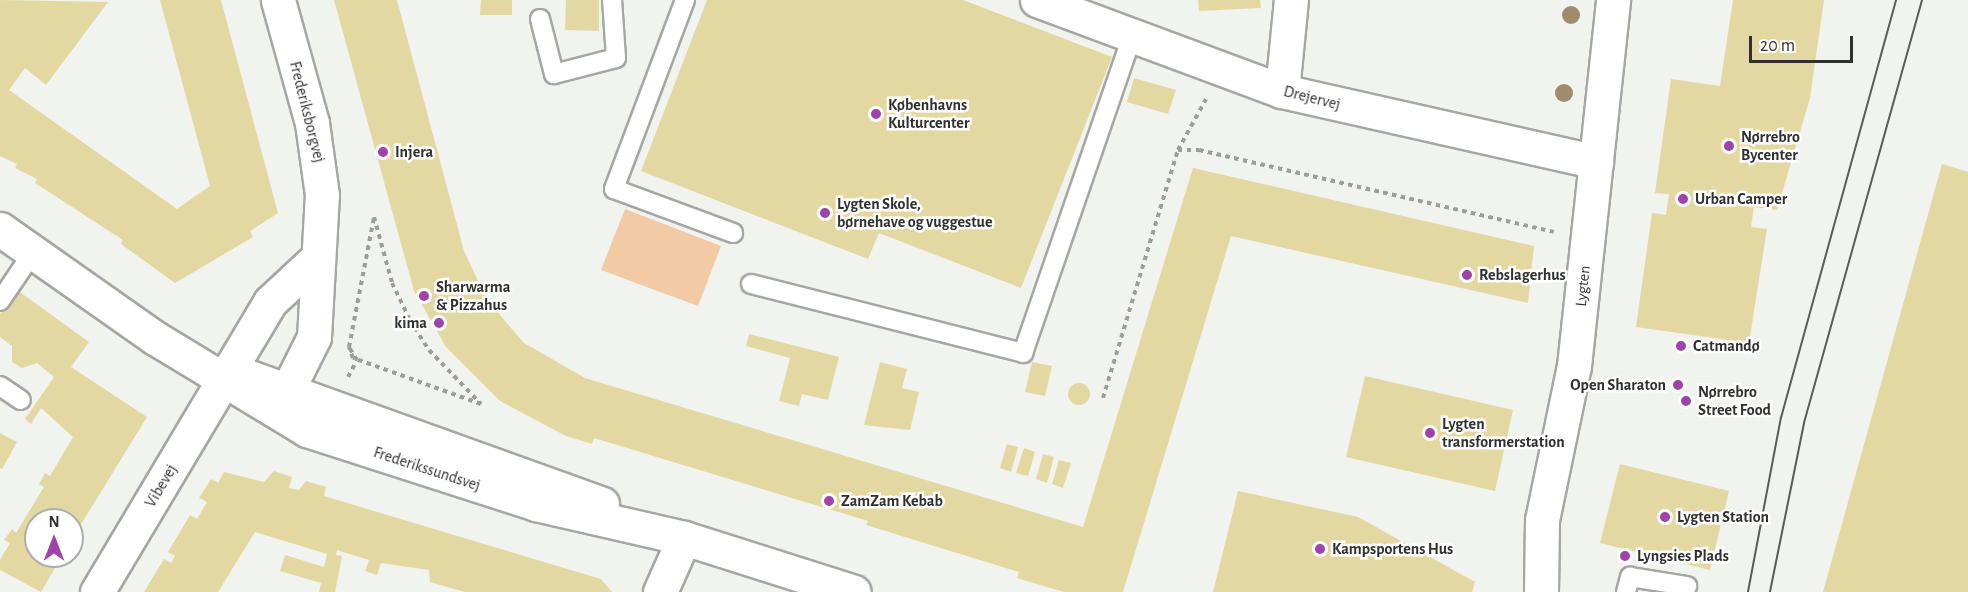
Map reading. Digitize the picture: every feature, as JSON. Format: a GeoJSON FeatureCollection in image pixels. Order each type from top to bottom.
{"type":"FeatureCollection","features":[{"type":"Feature","properties":{"kind":"street","name":"Frederiksborgvej"},"geometry":{"type":"LineString","coordinates":[[278,0],[321,163],[314,261],[314,337],[288,389]]}},
{"type":"Feature","properties":{"kind":"street","name":"Drejervej"},"geometry":{"type":"LineString","coordinates":[[1037,0],[1282,91],[1596,162]]}},
{"type":"Feature","properties":{"kind":"street"},"geometry":{"type":"LineString","coordinates":[[1282,91],[1291,0]]}},
{"type":"Feature","properties":{"kind":"street","name":"Lygten"},"geometry":{"type":"LineString","coordinates":[[1538,584],[1547,478],[1574,366],[1613,0]]}},
{"type":"Feature","properties":{"kind":"street","name":"Frederikssundsvej"},"geometry":{"type":"LineString","coordinates":[[0,229],[188,357],[233,381],[317,434],[536,504],[684,538],[854,592]]}},
{"type":"Feature","properties":{"kind":"street"},"geometry":{"type":"LineString","coordinates":[[288,389],[263,396],[233,381],[270,302],[314,261]]}},
{"type":"Feature","properties":{"kind":"street","name":"Vibevej"},"geometry":{"type":"LineString","coordinates":[[97,592],[233,381]]}},
{"type":"Feature","properties":{"kind":"street","name":"Frederikssundsvej"},"geometry":{"type":"LineString","coordinates":[[288,389],[543,479],[684,538]]}},
{"type":"Feature","properties":{"kind":"street"},"geometry":{"type":"LineString","coordinates":[[660,592],[684,538]]}},
{"type":"Feature","properties":{"kind":"lane"},"geometry":{"type":"LineString","coordinates":[[540,19],[554,74],[616,58],[612,0]]}},
{"type":"Feature","properties":{"kind":"lane"},"geometry":{"type":"LineString","coordinates":[[685,0],[614,189],[733,233]]}},
{"type":"Feature","properties":{"kind":"lane"},"geometry":{"type":"LineString","coordinates":[[751,284],[1023,353],[1132,37]]}},
{"type":"Feature","properties":{"kind":"lane"},"geometry":{"type":"LineString","coordinates":[[0,301],[34,251]]}},
{"type":"Feature","properties":{"kind":"lane"},"geometry":{"type":"LineString","coordinates":[[0,387],[21,400]]}},
{"type":"Feature","properties":{"kind":"lane"},"geometry":{"type":"LineString","coordinates":[[1626,592],[1629,577],[1687,586]]}},
{"type":"Feature","properties":{"kind":"path"},"geometry":{"type":"LineString","coordinates":[[1103,398],[1178,150],[1222,70]]}},
{"type":"Feature","properties":{"kind":"path"},"geometry":{"type":"LineString","coordinates":[[1178,150],[1200,150],[1588,240]]}},
{"type":"Feature","properties":{"kind":"path"},"geometry":{"type":"LineString","coordinates":[[374,217],[392,283],[410,320],[429,350],[481,404],[353,358],[349,347],[374,217]]}},
{"type":"Feature","properties":{"kind":"shaded area"},"geometry":{"type":"Polygon","coordinates":[[[625,209],[721,246],[698,306],[601,270],[625,209]]]}},
{"type":"Feature","properties":{"kind":"building"},"geometry":{"type":"Polygon","coordinates":[[[0,0],[108,2],[46,85],[25,68],[9,90],[177,209],[210,186],[160,0],[221,0],[278,213],[250,231],[253,237],[175,283],[121,244],[123,240],[35,183],[37,179],[15,168],[17,164],[0,156],[0,0]]]}},
{"type":"Feature","properties":{"kind":"building"},"geometry":{"type":"Polygon","coordinates":[[[334,0],[397,0],[464,251],[487,300],[524,343],[585,378],[1083,527],[1193,168],[1534,246],[1528,303],[1231,236],[1123,592],[1064,592],[1017,578],[1019,572],[866,525],[868,521],[594,438],[592,444],[566,436],[500,401],[446,347],[414,291],[334,0]]]}},
{"type":"Feature","properties":{"kind":"building"},"geometry":{"type":"Polygon","coordinates":[[[481,0],[512,0],[512,15],[480,15],[481,0]]]}},
{"type":"Feature","properties":{"kind":"building"},"geometry":{"type":"Polygon","coordinates":[[[566,0],[599,0],[599,31],[565,30],[566,0]]]}},
{"type":"Feature","properties":{"kind":"building","name":"Københavns Kulturcenter"},"geometry":{"type":"Polygon","coordinates":[[[707,0],[963,0],[1112,57],[1021,288],[879,233],[868,259],[641,171],[707,0]]]}},
{"type":"Feature","properties":{"kind":"building"},"geometry":{"type":"Polygon","coordinates":[[[1198,0],[1260,0],[1261,8],[1199,11],[1198,0]]]}},
{"type":"Feature","properties":{"kind":"building","name":"Nørrebro Bycenter"},"geometry":{"type":"Polygon","coordinates":[[[1733,0],[1824,0],[1810,98],[1777,210],[1754,207],[1751,227],[1767,229],[1749,343],[1636,327],[1652,213],[1666,215],[1669,194],[1655,193],[1671,79],[1720,86],[1733,0]]]}},
{"type":"Feature","properties":{"kind":"building"},"geometry":{"type":"Polygon","coordinates":[[[1134,78],[1176,90],[1168,114],[1127,102],[1134,78]]]}},
{"type":"Feature","properties":{"kind":"building"},"geometry":{"type":"Polygon","coordinates":[[[1942,164],[1968,172],[1968,592],[1823,592],[1942,164]]]}},
{"type":"Feature","properties":{"kind":"building"},"geometry":{"type":"Polygon","coordinates":[[[17,290],[89,342],[71,367],[147,417],[84,519],[84,508],[31,508],[44,487],[39,484],[45,473],[50,476],[73,437],[41,408],[31,424],[25,419],[54,377],[37,363],[22,368],[12,362],[12,346],[0,337],[0,314],[17,290]]]}},
{"type":"Feature","properties":{"kind":"building"},"geometry":{"type":"Polygon","coordinates":[[[749,334],[839,357],[828,400],[802,394],[799,406],[779,401],[790,358],[746,346],[749,334]]]}},
{"type":"Feature","properties":{"kind":"building"},"geometry":{"type":"Polygon","coordinates":[[[880,362],[907,369],[902,388],[919,392],[910,430],[864,425],[880,362]]]}},
{"type":"Feature","properties":{"kind":"building"},"geometry":{"type":"Polygon","coordinates":[[[1032,362],[1052,366],[1045,396],[1025,392],[1032,362]]]}},
{"type":"Feature","properties":{"kind":"building","name":"Lygten transformerstation"},"geometry":{"type":"Polygon","coordinates":[[[1365,376],[1513,410],[1495,491],[1346,457],[1365,376]]]}},
{"type":"Feature","properties":{"kind":"building"},"geometry":{"type":"Polygon","coordinates":[[[1075,383],[1083,383],[1090,390],[1090,398],[1083,405],[1075,405],[1068,398],[1068,390],[1075,383]]]}},
{"type":"Feature","properties":{"kind":"building"},"geometry":{"type":"Polygon","coordinates":[[[0,433],[17,442],[2,469],[0,468],[0,433]]]}},
{"type":"Feature","properties":{"kind":"building"},"geometry":{"type":"Polygon","coordinates":[[[1007,444],[1018,447],[1011,472],[1000,468],[1007,444]]]}},
{"type":"Feature","properties":{"kind":"building"},"geometry":{"type":"Polygon","coordinates":[[[1024,448],[1035,452],[1028,476],[1016,473],[1024,448]]]}},
{"type":"Feature","properties":{"kind":"building"},"geometry":{"type":"Polygon","coordinates":[[[1043,454],[1054,457],[1047,483],[1036,479],[1043,454]]]}},
{"type":"Feature","properties":{"kind":"building"},"geometry":{"type":"Polygon","coordinates":[[[1059,460],[1071,463],[1063,488],[1052,484],[1059,460]]]}},
{"type":"Feature","properties":{"kind":"building","name":"Lygten Station"},"geometry":{"type":"Polygon","coordinates":[[[1620,464],[1729,491],[1710,570],[1600,543],[1620,464]]]}},
{"type":"Feature","properties":{"kind":"building"},"geometry":{"type":"Polygon","coordinates":[[[274,471],[292,477],[289,488],[299,490],[306,481],[326,487],[324,496],[601,579],[612,592],[465,592],[430,582],[429,570],[381,563],[377,575],[365,571],[369,560],[337,550],[336,555],[342,556],[335,592],[319,592],[321,583],[280,571],[285,555],[324,567],[327,554],[255,532],[218,592],[144,592],[164,559],[171,563],[175,556],[168,552],[190,515],[197,519],[207,502],[199,498],[211,479],[218,483],[224,472],[264,482],[274,471]]]}},
{"type":"Feature","properties":{"kind":"building","name":"Kampsportens Hus"},"geometry":{"type":"Polygon","coordinates":[[[1238,491],[1358,517],[1475,582],[1472,592],[1213,592],[1238,491]]]}},
{"type":"Feature","properties":{"kind":"building"},"geometry":{"type":"Polygon","coordinates":[[[24,520],[24,568],[55,568],[41,592],[0,570],[0,560],[10,543],[4,540],[12,529],[16,533],[24,520]]]}},
{"type":"Feature","properties":{"kind":"tram line"},"geometry":{"type":"LineString","coordinates":[[1748,592],[1781,418],[1896,0]]}},
{"type":"Feature","properties":{"kind":"tram line"},"geometry":{"type":"LineString","coordinates":[[1770,592],[1804,423],[1922,0]]}},
{"type":"Feature","properties":{"kind":"place","name":"Københavns Kulturcenter"},"geometry":{"type":"Point","coordinates":[876,114]}},
{"type":"Feature","properties":{"kind":"place","name":"Nørrebro Bycenter"},"geometry":{"type":"Point","coordinates":[1729,146]}},
{"type":"Feature","properties":{"kind":"place","name":"Injera"},"geometry":{"type":"Point","coordinates":[383,152]}},
{"type":"Feature","properties":{"kind":"place","name":"Urban Camper"},"geometry":{"type":"Point","coordinates":[1683,199]}},
{"type":"Feature","properties":{"kind":"place","name":"Lygten Skole, børnehave og vuggestue"},"geometry":{"type":"Point","coordinates":[825,213]}},
{"type":"Feature","properties":{"kind":"place","name":"Rebslagerhus"},"geometry":{"type":"Point","coordinates":[1467,275]}},
{"type":"Feature","properties":{"kind":"place","name":"Sharwarma & Pizzahus"},"geometry":{"type":"Point","coordinates":[424,296]}},
{"type":"Feature","properties":{"kind":"place","name":"kima"},"geometry":{"type":"Point","coordinates":[439,323]}},
{"type":"Feature","properties":{"kind":"place","name":"Catmandø"},"geometry":{"type":"Point","coordinates":[1681,346]}},
{"type":"Feature","properties":{"kind":"place","name":"Open Sharaton"},"geometry":{"type":"Point","coordinates":[1678,385]}},
{"type":"Feature","properties":{"kind":"place","name":"Nørrebro Street Food"},"geometry":{"type":"Point","coordinates":[1686,401]}},
{"type":"Feature","properties":{"kind":"place","name":"Lygten transformerstation"},"geometry":{"type":"Point","coordinates":[1430,433]}},
{"type":"Feature","properties":{"kind":"place","name":"ZamZam Kebab"},"geometry":{"type":"Point","coordinates":[829,501]}},
{"type":"Feature","properties":{"kind":"place","name":"Lygten Station"},"geometry":{"type":"Point","coordinates":[1665,517]}},
{"type":"Feature","properties":{"kind":"place","name":"Kampsportens Hus"},"geometry":{"type":"Point","coordinates":[1320,549]}},
{"type":"Feature","properties":{"kind":"place","name":"Lyngsies Plads"},"geometry":{"type":"Point","coordinates":[1625,556]}}]}
